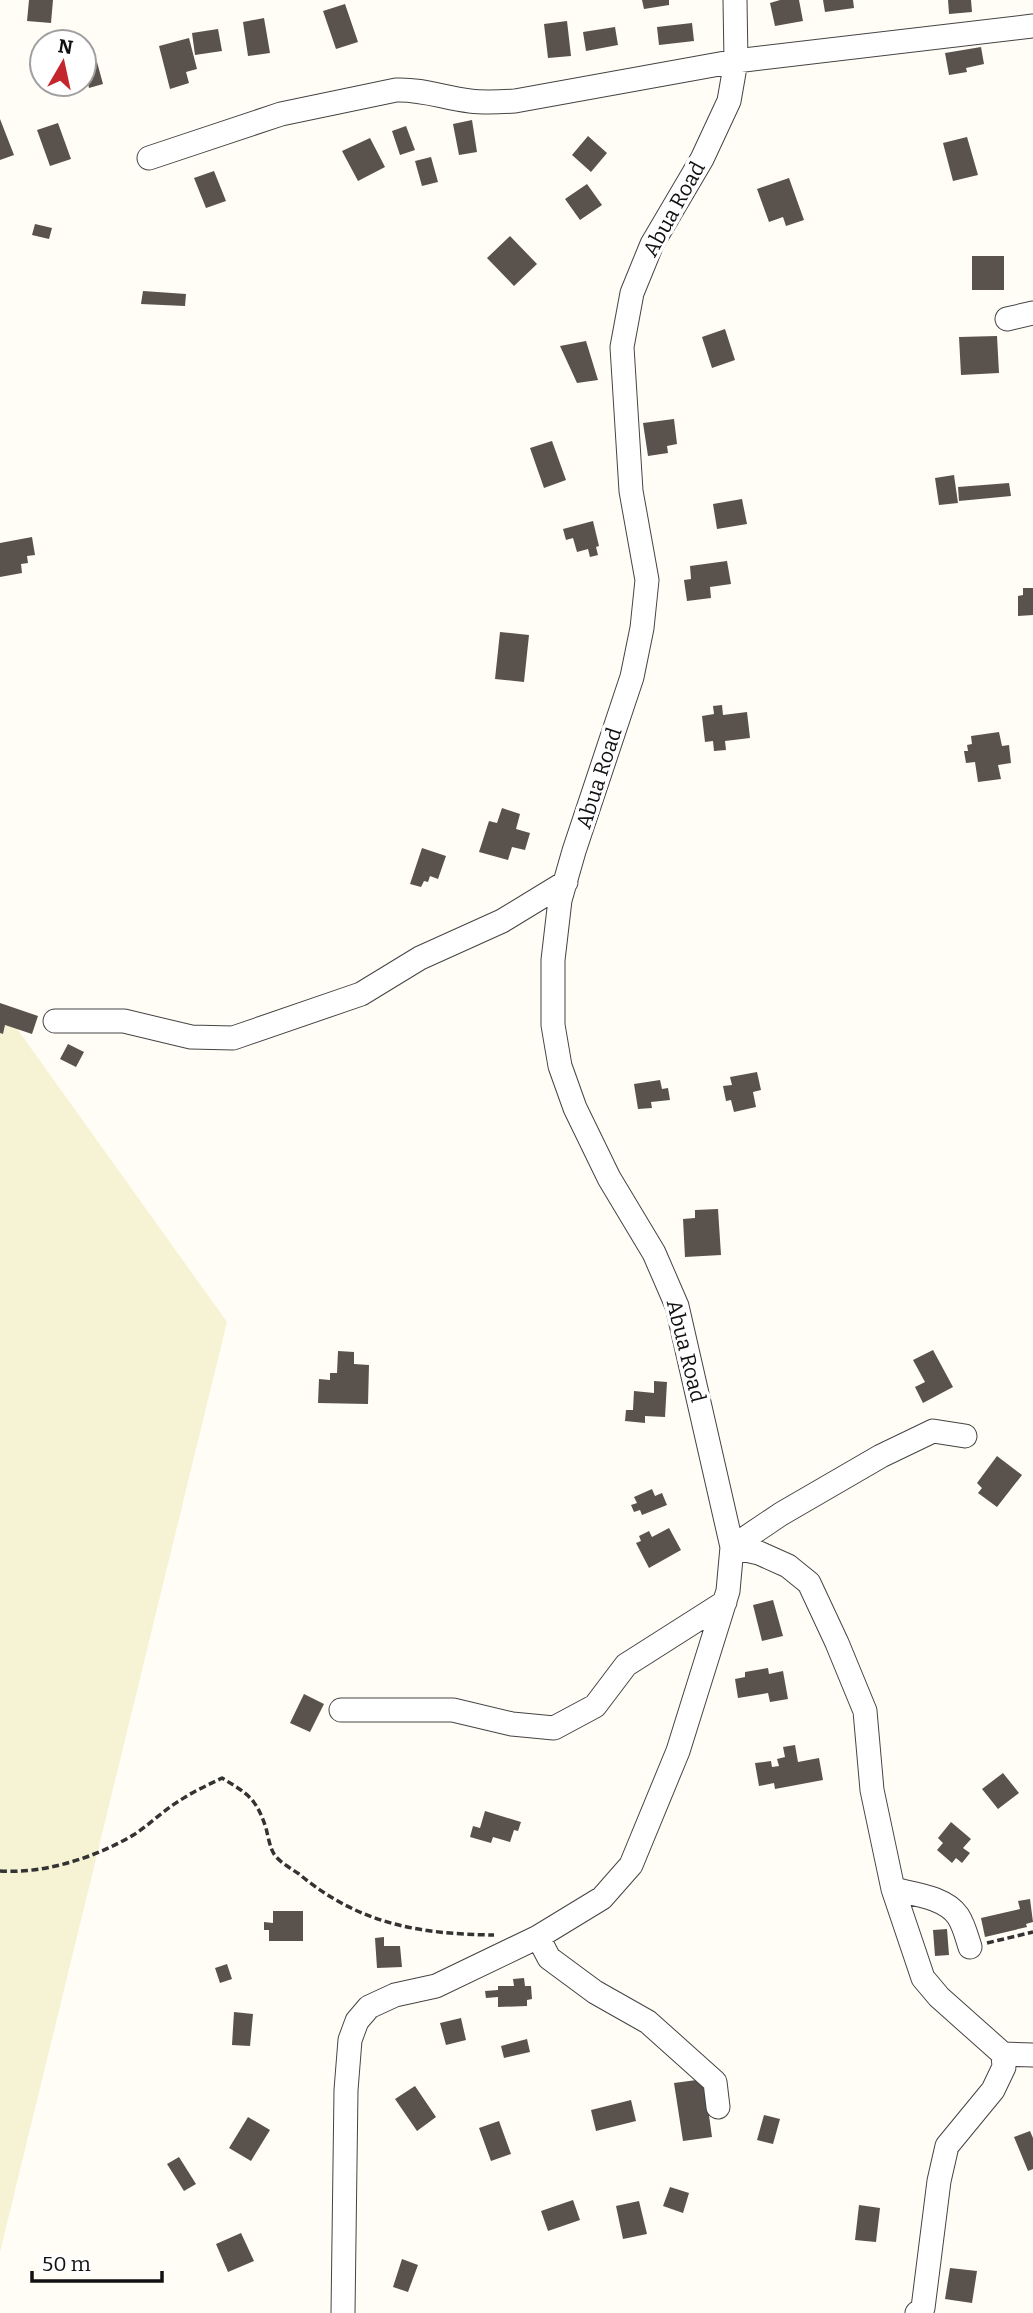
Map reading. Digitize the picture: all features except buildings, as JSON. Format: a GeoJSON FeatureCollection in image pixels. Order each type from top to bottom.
{"type":"FeatureCollection","features":[{"type":"Feature","properties":{"kind":"street","name":"Abua Road"},"geometry":{"type":"LineString","coordinates":[[343,2313],[346,2090],[350,2040],[357,2021],[369,2007],[395,1995],[436,1986],[538,1937],[602,1898],[631,1865],[678,1751],[728,1591],[732,1547],[677,1306],[654,1253],[609,1178],[575,1108],[559,1066],[553,1025],[553,960],[561,900],[632,677],[642,628],[647,580],[631,491],[622,347],[632,293],[652,244],[702,159],[729,101],[736,61],[736,0]]}},
{"type":"Feature","properties":{"kind":"street"},"geometry":{"type":"LineString","coordinates":[[149,158],[281,114],[396,90],[415,89],[468,101],[492,103],[736,61],[1033,26]]}},
{"type":"Feature","properties":{"kind":"street"},"geometry":{"type":"LineString","coordinates":[[1007,319],[1033,313]]}},
{"type":"Feature","properties":{"kind":"street"},"geometry":{"type":"LineString","coordinates":[[55,1021],[124,1021],[191,1037],[233,1038],[361,994],[420,958],[502,921],[566,882]]}},
{"type":"Feature","properties":{"kind":"street"},"geometry":{"type":"LineString","coordinates":[[732,1547],[781,1514],[859,1469],[933,1431],[965,1436]]}},
{"type":"Feature","properties":{"kind":"street"},"geometry":{"type":"LineString","coordinates":[[732,1547],[759,1553],[788,1566],[809,1583],[838,1643],[866,1711],[872,1790],[893,1889],[923,1978],[939,1997],[1003,2054],[1033,2054]]}},
{"type":"Feature","properties":{"kind":"street"},"geometry":{"type":"LineString","coordinates":[[341,1710],[453,1710],[512,1724],[554,1728],[595,1706],[626,1665],[725,1602]]}},
{"type":"Feature","properties":{"kind":"street"},"geometry":{"type":"LineString","coordinates":[[893,1889],[947,1906],[958,1916],[970,1947]]}},
{"type":"Feature","properties":{"kind":"street"},"geometry":{"type":"LineString","coordinates":[[538,1937],[549,1958],[595,1992],[648,2022],[715,2082],[718,2107]]}},
{"type":"Feature","properties":{"kind":"street"},"geometry":{"type":"LineString","coordinates":[[917,2313],[923,2308],[939,2182],[947,2146],[993,2090],[1004,2067],[1003,2054]]}},
{"type":"Feature","properties":{"kind":"path"},"geometry":{"type":"LineString","coordinates":[[0,1871],[22,1872],[71,1861],[116,1844],[136,1833],[179,1801],[222,1778],[252,1796],[274,1854],[312,1886],[360,1913],[411,1930],[498,1935]]}},
{"type":"Feature","properties":{"kind":"path"},"geometry":{"type":"LineString","coordinates":[[970,1947],[1033,1932]]}},
{"type":"Feature","properties":{"kind":"shaded area"},"geometry":{"type":"Polygon","coordinates":[[[0,1005],[227,1322],[0,2252],[0,1005]]]}}]}
